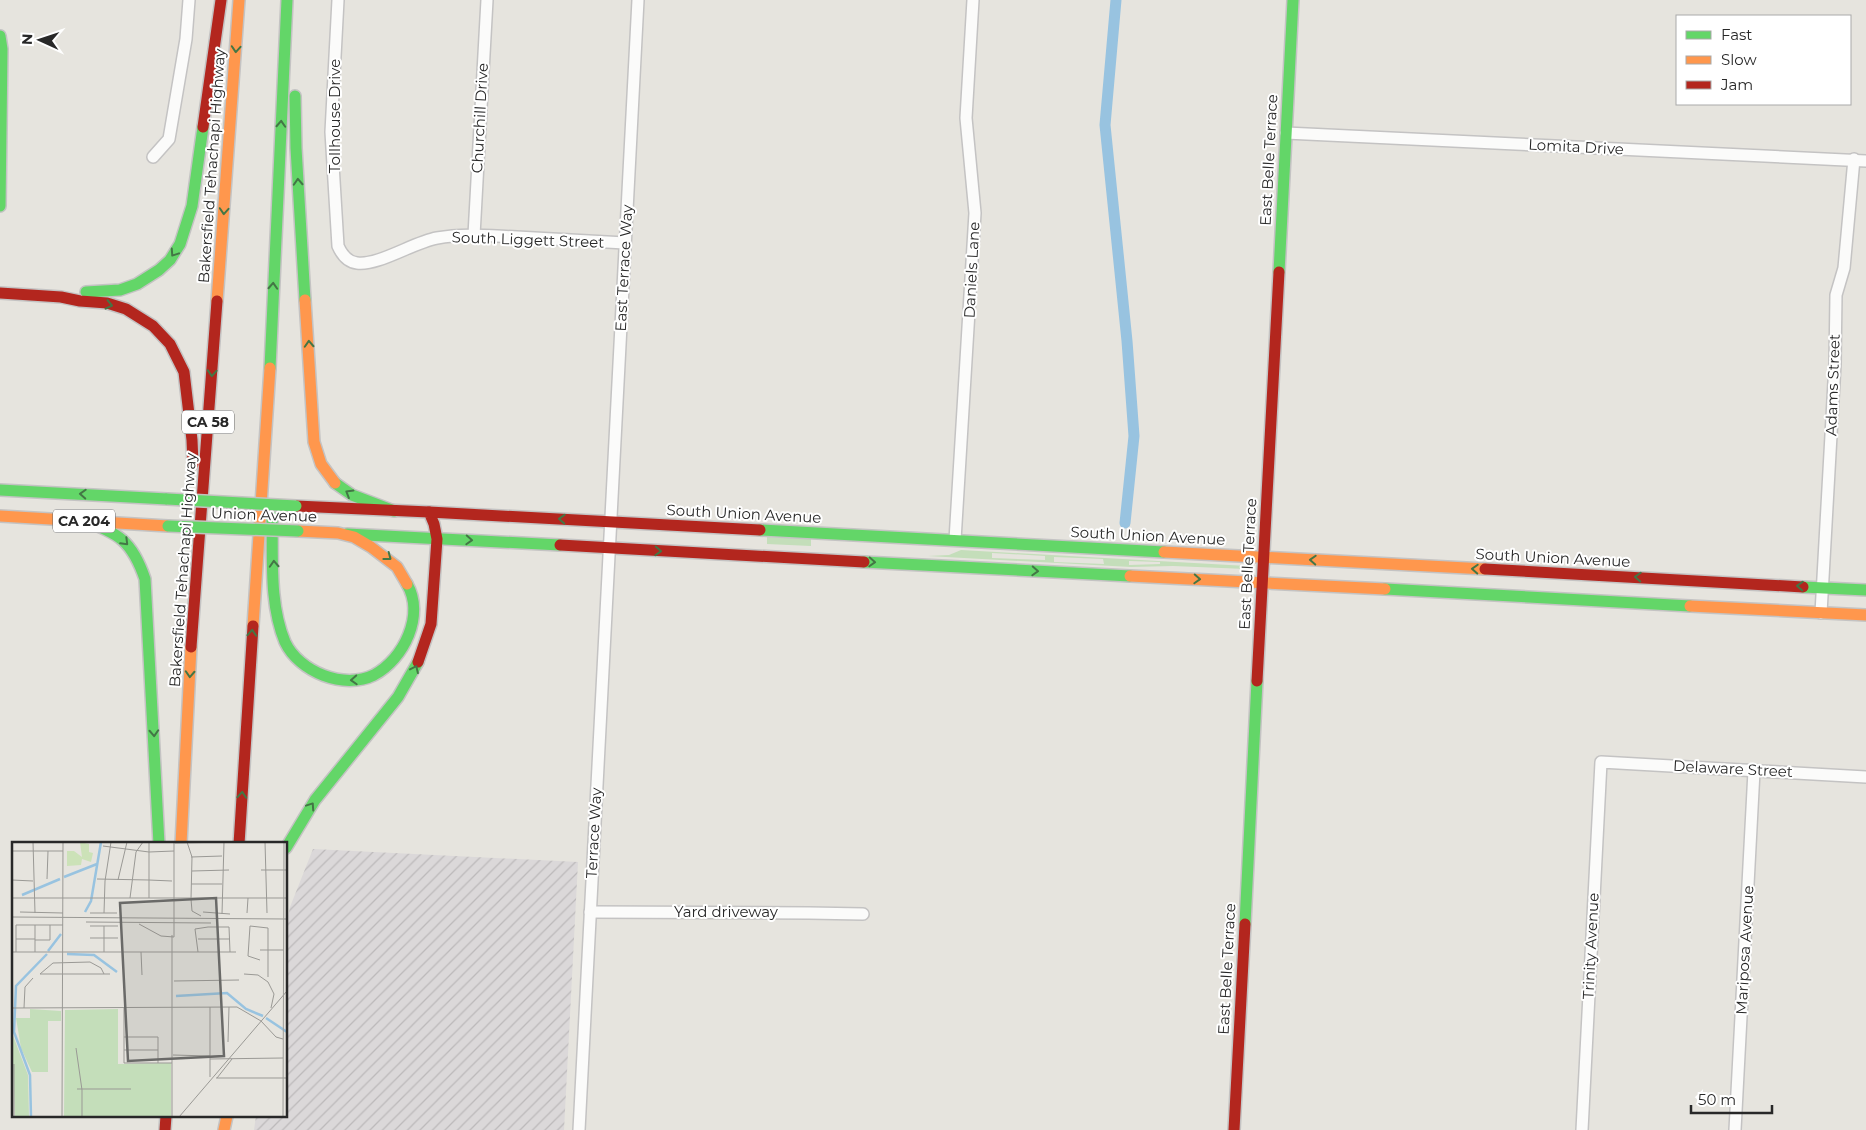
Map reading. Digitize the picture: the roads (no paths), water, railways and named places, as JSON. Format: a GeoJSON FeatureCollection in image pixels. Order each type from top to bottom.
{"type":"FeatureCollection","features":[{"type":"Feature","properties":{"kind":"main road"},"geometry":{"type":"LineString","coordinates":[[61,297],[120,290],[138,284],[170,260],[180,244],[192,206],[221,0]]}},
{"type":"Feature","properties":{"kind":"main road","name":"Bakersfield Tehachapi Highway"},"geometry":{"type":"LineString","coordinates":[[181,842],[193,617],[240,0]]}},
{"type":"Feature","properties":{"kind":"main road"},"geometry":{"type":"LineString","coordinates":[[238,842],[269,387],[286,0]]}},
{"type":"Feature","properties":{"kind":"main road"},"geometry":{"type":"LineString","coordinates":[[293,0],[296,148],[314,442],[321,464],[333,481],[360,499],[394,511]]}},
{"type":"Feature","properties":{"kind":"main road","name":"East Belle Terrace"},"geometry":{"type":"LineString","coordinates":[[1234,1130],[1293,0]]}},
{"type":"Feature","properties":{"kind":"main road"},"geometry":{"type":"LineString","coordinates":[[0,36],[2,49],[2,144],[0,206]]}},
{"type":"Feature","properties":{"kind":"main road"},"geometry":{"type":"LineString","coordinates":[[0,293],[61,297],[80,301],[107,303],[126,309],[138,316],[153,326],[170,344],[182,366],[186,380],[192,440],[193,617]]}},
{"type":"Feature","properties":{"kind":"main road"},"geometry":{"type":"LineString","coordinates":[[269,387],[273,553],[279,623],[286,644],[305,666],[325,677],[358,680],[373,676],[382,670],[401,651],[413,628],[415,615],[414,601],[410,587],[398,566],[378,550],[345,534]]}},
{"type":"Feature","properties":{"kind":"main road","name":"Union Avenue"},"geometry":{"type":"LineString","coordinates":[[0,490],[429,512]]}},
{"type":"Feature","properties":{"kind":"main road"},"geometry":{"type":"LineString","coordinates":[[288,844],[296,828],[315,800],[398,697],[410,680],[418,663],[431,624],[437,539],[429,512]]}},
{"type":"Feature","properties":{"kind":"main road","name":"South Union Avenue"},"geometry":{"type":"LineString","coordinates":[[429,512],[1866,590]]}},
{"type":"Feature","properties":{"kind":"main road","name":"Union Avenue"},"geometry":{"type":"LineString","coordinates":[[0,516],[437,539]]}},
{"type":"Feature","properties":{"kind":"main road"},"geometry":{"type":"LineString","coordinates":[[82,520],[111,530],[122,539],[137,557],[145,579],[159,842]]}},
{"type":"Feature","properties":{"kind":"main road"},"geometry":{"type":"LineString","coordinates":[[437,539],[609,542],[827,559],[1866,615]]}},
{"type":"Feature","properties":{"kind":"main road"},"geometry":{"type":"LineString","coordinates":[[940,552],[947,549],[955,540]]}},
{"type":"Feature","properties":{"kind":"main road"},"geometry":{"type":"LineString","coordinates":[[827,559],[850,550]]}},
{"type":"Feature","properties":{"kind":"street"},"geometry":{"type":"LineString","coordinates":[[153,157],[170,140],[186,38],[189,0]]}},
{"type":"Feature","properties":{"kind":"street","name":"Tollhouse Drive"},"geometry":{"type":"LineString","coordinates":[[338,0],[331,132],[338,246],[347,259]]}},
{"type":"Feature","properties":{"kind":"street","name":"Churchill Drive"},"geometry":{"type":"LineString","coordinates":[[474,235],[486,0]]}},
{"type":"Feature","properties":{"kind":"street","name":"East Terrace Way"},"geometry":{"type":"LineString","coordinates":[[609,542],[638,0]]}},
{"type":"Feature","properties":{"kind":"street","name":"Daniels Lane"},"geometry":{"type":"LineString","coordinates":[[955,540],[975,213],[966,118],[973,0]]}},
{"type":"Feature","properties":{"kind":"street","name":"Lomita Drive"},"geometry":{"type":"LineString","coordinates":[[1286,133],[1866,161]]}},
{"type":"Feature","properties":{"kind":"street","name":"Adams Street"},"geometry":{"type":"LineString","coordinates":[[1821,613],[1835,364],[1836,295],[1844,268],[1854,159]]}},
{"type":"Feature","properties":{"kind":"street","name":"South Liggett Street"},"geometry":{"type":"LineString","coordinates":[[347,259],[355,263],[364,263],[385,257],[415,244],[453,235],[625,243]]}},
{"type":"Feature","properties":{"kind":"street","name":"Terrace Way"},"geometry":{"type":"LineString","coordinates":[[579,1130],[609,542]]}},
{"type":"Feature","properties":{"kind":"street","name":"Delaware Street"},"geometry":{"type":"LineString","coordinates":[[1600,762],[1866,776]]}},
{"type":"Feature","properties":{"kind":"street","name":"Trinity Avenue"},"geometry":{"type":"LineString","coordinates":[[1582,1130],[1600,762]]}},
{"type":"Feature","properties":{"kind":"street","name":"Mariposa Avenue"},"geometry":{"type":"LineString","coordinates":[[1736,1130],[1754,770]]}},
{"type":"Feature","properties":{"kind":"street","name":"Yard driveway"},"geometry":{"type":"LineString","coordinates":[[590,912],[809,912],[863,914]]}},
{"type":"Feature","properties":{"kind":"waterway"},"geometry":{"type":"LineString","coordinates":[[1116,0],[1105,125],[1127,341],[1134,436],[1125,523]]}}]}
